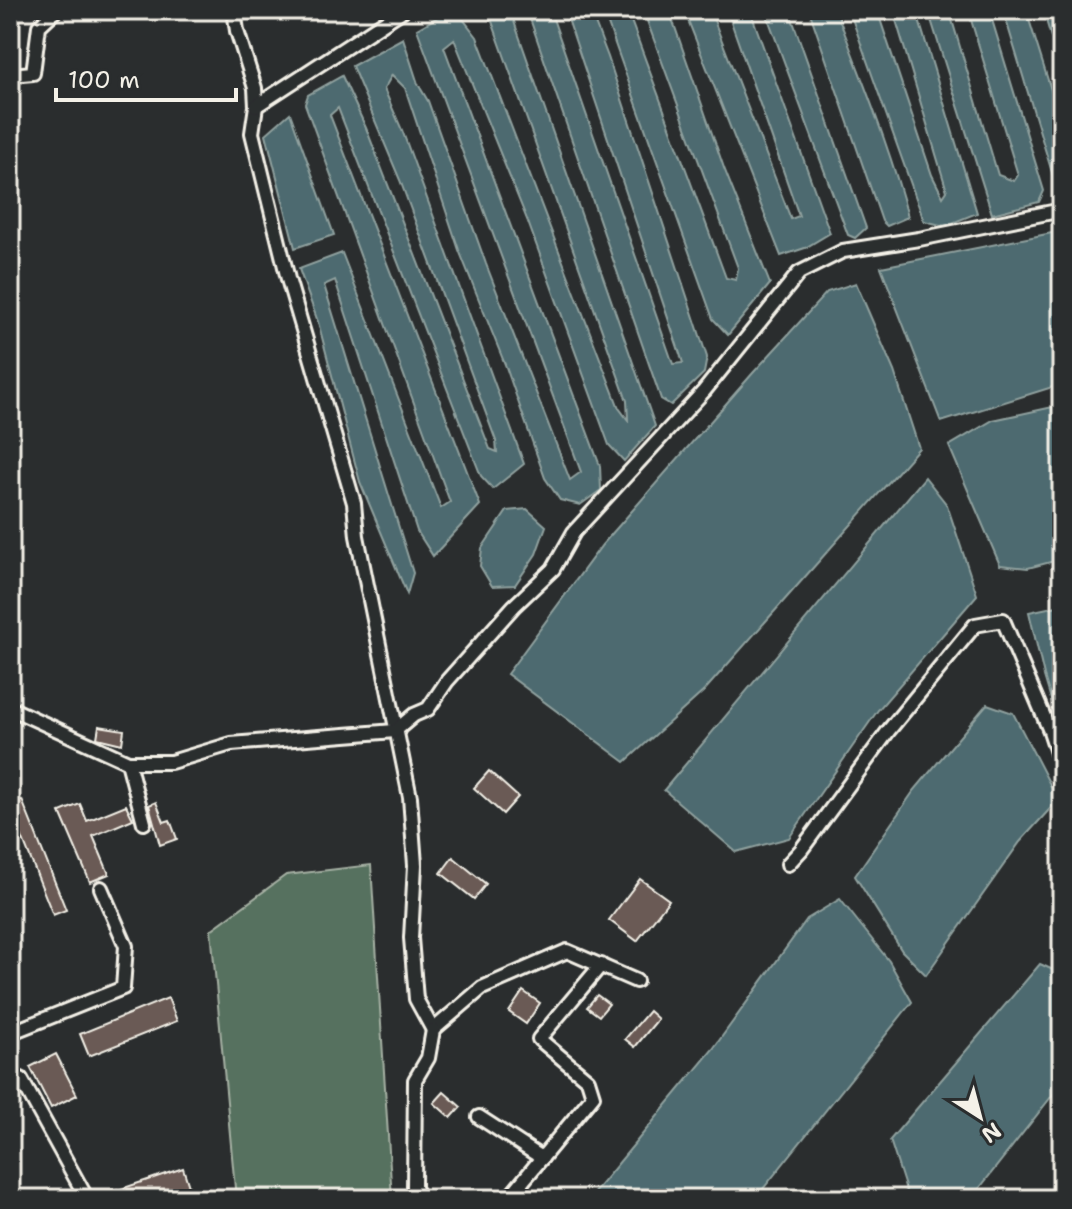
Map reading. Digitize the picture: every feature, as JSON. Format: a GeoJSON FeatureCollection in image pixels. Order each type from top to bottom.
{"type":"FeatureCollection","features":[{"type":"Feature","properties":{"kind":"lane"},"geometry":{"type":"LineString","coordinates":[[10,75],[33,73],[39,26],[56,10]]}},
{"type":"Feature","properties":{"kind":"lane"},"geometry":{"type":"LineString","coordinates":[[234,10],[237,31],[255,88],[252,133],[288,279],[354,503],[357,536],[410,797],[415,865],[411,938],[416,999],[433,1030],[428,1058],[415,1080],[414,1188],[420,1199]]}},
{"type":"Feature","properties":{"kind":"lane"},"geometry":{"type":"LineString","coordinates":[[256,106],[403,10]]}},
{"type":"Feature","properties":{"kind":"lane"},"geometry":{"type":"LineString","coordinates":[[10,708],[128,762],[171,762],[231,744],[395,731],[414,715],[428,709],[447,681],[514,606],[553,569],[574,532],[704,391],[799,273],[843,251],[1062,210]]}},
{"type":"Feature","properties":{"kind":"lane"},"geometry":{"type":"LineString","coordinates":[[788,864],[889,730],[975,625],[1003,620],[1050,731],[1062,768]]}},
{"type":"Feature","properties":{"kind":"lane"},"geometry":{"type":"LineString","coordinates":[[128,762],[144,823]]}},
{"type":"Feature","properties":{"kind":"lane"},"geometry":{"type":"LineString","coordinates":[[10,1033],[123,988],[126,946],[101,888]]}},
{"type":"Feature","properties":{"kind":"lane"},"geometry":{"type":"LineString","coordinates":[[433,1030],[482,988],[567,951],[636,981]]}},
{"type":"Feature","properties":{"kind":"lane"},"geometry":{"type":"LineString","coordinates":[[508,1199],[593,1096],[588,1080],[539,1039],[601,965]]}},
{"type":"Feature","properties":{"kind":"lane"},"geometry":{"type":"LineString","coordinates":[[21,1079],[87,1199]]}},
{"type":"Feature","properties":{"kind":"lane"},"geometry":{"type":"LineString","coordinates":[[479,1117],[542,1158]]}},
{"type":"Feature","properties":{"kind":"green space"},"geometry":{"type":"Polygon","coordinates":[[[371,865],[392,1199],[236,1199],[211,930],[286,875],[371,865]]]}},
{"type":"Feature","properties":{"kind":"water"},"geometry":{"type":"Polygon","coordinates":[[[450,10],[456,10],[477,37],[619,408],[628,420],[627,401],[488,10],[510,10],[655,426],[624,461],[609,445],[528,222],[454,39],[444,47],[600,466],[601,490],[580,505],[560,500],[545,478],[506,367],[459,250],[405,88],[392,75],[384,89],[402,130],[524,464],[493,489],[481,476],[338,108],[330,115],[480,505],[433,556],[417,531],[335,280],[324,285],[413,573],[407,594],[360,482],[318,322],[299,269],[342,253],[441,508],[450,502],[305,104],[308,95],[342,76],[366,128],[490,449],[497,452],[496,441],[400,180],[352,66],[403,38],[570,480],[581,472],[417,29],[450,10]]]}},
{"type":"Feature","properties":{"kind":"water"},"geometry":{"type":"Polygon","coordinates":[[[527,10],[550,10],[673,364],[683,363],[565,10],[590,10],[608,57],[707,357],[704,373],[671,405],[661,399],[527,10]]]}},
{"type":"Feature","properties":{"kind":"water"},"geometry":{"type":"Polygon","coordinates":[[[603,10],[627,10],[726,278],[736,280],[738,268],[643,10],[669,10],[724,168],[770,284],[728,335],[713,319],[603,10]]]}},
{"type":"Feature","properties":{"kind":"water"},"geometry":{"type":"Polygon","coordinates":[[[684,10],[710,10],[791,219],[799,216],[727,10],[750,10],[830,233],[805,248],[781,256],[684,10]]]}},
{"type":"Feature","properties":{"kind":"water"},"geometry":{"type":"Polygon","coordinates":[[[765,10],[789,10],[866,228],[855,238],[848,235],[765,10]]]}},
{"type":"Feature","properties":{"kind":"water"},"geometry":{"type":"Polygon","coordinates":[[[809,10],[836,10],[875,113],[908,217],[887,226],[882,221],[809,10]]]}},
{"type":"Feature","properties":{"kind":"water"},"geometry":{"type":"Polygon","coordinates":[[[849,10],[877,10],[932,175],[943,197],[947,191],[893,10],[916,10],[977,213],[945,226],[924,221],[849,10]]]}},
{"type":"Feature","properties":{"kind":"water"},"geometry":{"type":"Polygon","coordinates":[[[928,10],[949,10],[998,175],[1014,181],[1018,175],[968,10],[989,10],[1044,191],[1039,202],[992,214],[928,10]]]}},
{"type":"Feature","properties":{"kind":"water"},"geometry":{"type":"Polygon","coordinates":[[[1003,10],[1026,10],[1052,93],[1062,143],[1062,190],[1057,189],[1003,10]]]}},
{"type":"Feature","properties":{"kind":"water"},"geometry":{"type":"Polygon","coordinates":[[[1043,10],[1062,10],[1062,74],[1043,10]]]}},
{"type":"Feature","properties":{"kind":"water"},"geometry":{"type":"Polygon","coordinates":[[[290,113],[334,235],[295,248],[266,134],[290,113]]]}},
{"type":"Feature","properties":{"kind":"water"},"geometry":{"type":"Polygon","coordinates":[[[1062,231],[1062,384],[941,422],[881,267],[1062,231]]]}},
{"type":"Feature","properties":{"kind":"water"},"geometry":{"type":"Polygon","coordinates":[[[856,283],[894,371],[919,448],[704,691],[625,762],[507,674],[602,545],[753,373],[827,292],[856,283]]]}},
{"type":"Feature","properties":{"kind":"water"},"geometry":{"type":"Polygon","coordinates":[[[1062,405],[1062,559],[1028,568],[1000,565],[949,446],[993,420],[1062,405]]]}},
{"type":"Feature","properties":{"kind":"water"},"geometry":{"type":"Polygon","coordinates":[[[925,477],[947,505],[977,595],[878,710],[789,838],[736,852],[664,790],[925,477]]]}},
{"type":"Feature","properties":{"kind":"water"},"geometry":{"type":"Polygon","coordinates":[[[527,509],[546,526],[536,554],[515,585],[492,586],[480,566],[482,548],[507,511],[527,509]]]}},
{"type":"Feature","properties":{"kind":"water"},"geometry":{"type":"Polygon","coordinates":[[[1062,605],[1062,736],[1029,612],[1062,605]]]}},
{"type":"Feature","properties":{"kind":"water"},"geometry":{"type":"Polygon","coordinates":[[[987,704],[1013,713],[1058,800],[1020,842],[926,975],[902,951],[855,876],[913,792],[987,704]]]}},
{"type":"Feature","properties":{"kind":"water"},"geometry":{"type":"Polygon","coordinates":[[[840,899],[889,961],[912,1002],[755,1199],[598,1199],[593,1194],[713,1049],[807,919],[840,899]]]}},
{"type":"Feature","properties":{"kind":"water"},"geometry":{"type":"Polygon","coordinates":[[[1040,964],[1062,974],[1062,1083],[971,1199],[900,1199],[906,1190],[890,1140],[1040,964]]]}},
{"type":"Feature","properties":{"kind":"building"},"geometry":{"type":"Polygon","coordinates":[[[99,726],[124,730],[122,744],[97,738],[99,726]]]}},
{"type":"Feature","properties":{"kind":"building"},"geometry":{"type":"Polygon","coordinates":[[[489,771],[518,797],[503,814],[474,788],[489,771]]]}},
{"type":"Feature","properties":{"kind":"building"},"geometry":{"type":"Polygon","coordinates":[[[22,800],[66,910],[53,915],[10,807],[22,800]]]}},
{"type":"Feature","properties":{"kind":"building"},"geometry":{"type":"Polygon","coordinates":[[[156,802],[164,822],[170,820],[177,839],[160,845],[149,805],[156,802]]]}},
{"type":"Feature","properties":{"kind":"building"},"geometry":{"type":"Polygon","coordinates":[[[80,804],[87,821],[126,805],[133,819],[93,836],[109,874],[90,882],[60,812],[80,804]]]}},
{"type":"Feature","properties":{"kind":"building"},"geometry":{"type":"Polygon","coordinates":[[[453,857],[486,884],[474,899],[441,873],[453,857]]]}},
{"type":"Feature","properties":{"kind":"building"},"geometry":{"type":"Polygon","coordinates":[[[640,879],[669,900],[637,941],[609,920],[640,879]]]}},
{"type":"Feature","properties":{"kind":"building"},"geometry":{"type":"Polygon","coordinates":[[[523,991],[540,1003],[526,1024],[509,1012],[523,991]]]}},
{"type":"Feature","properties":{"kind":"building"},"geometry":{"type":"Polygon","coordinates":[[[597,995],[609,1004],[599,1016],[587,1007],[597,995]]]}},
{"type":"Feature","properties":{"kind":"building"},"geometry":{"type":"Polygon","coordinates":[[[168,998],[177,1021],[89,1056],[80,1034],[168,998]]]}},
{"type":"Feature","properties":{"kind":"building"},"geometry":{"type":"Polygon","coordinates":[[[649,1011],[658,1019],[635,1047],[625,1039],[649,1011]]]}},
{"type":"Feature","properties":{"kind":"building"},"geometry":{"type":"Polygon","coordinates":[[[56,1054],[77,1095],[51,1108],[30,1067],[56,1054]]]}},
{"type":"Feature","properties":{"kind":"building"},"geometry":{"type":"Polygon","coordinates":[[[444,1092],[461,1107],[451,1118],[434,1103],[444,1092]]]}},
{"type":"Feature","properties":{"kind":"building"},"geometry":{"type":"Polygon","coordinates":[[[183,1168],[193,1199],[119,1199],[115,1191],[183,1168]]]}}]}
